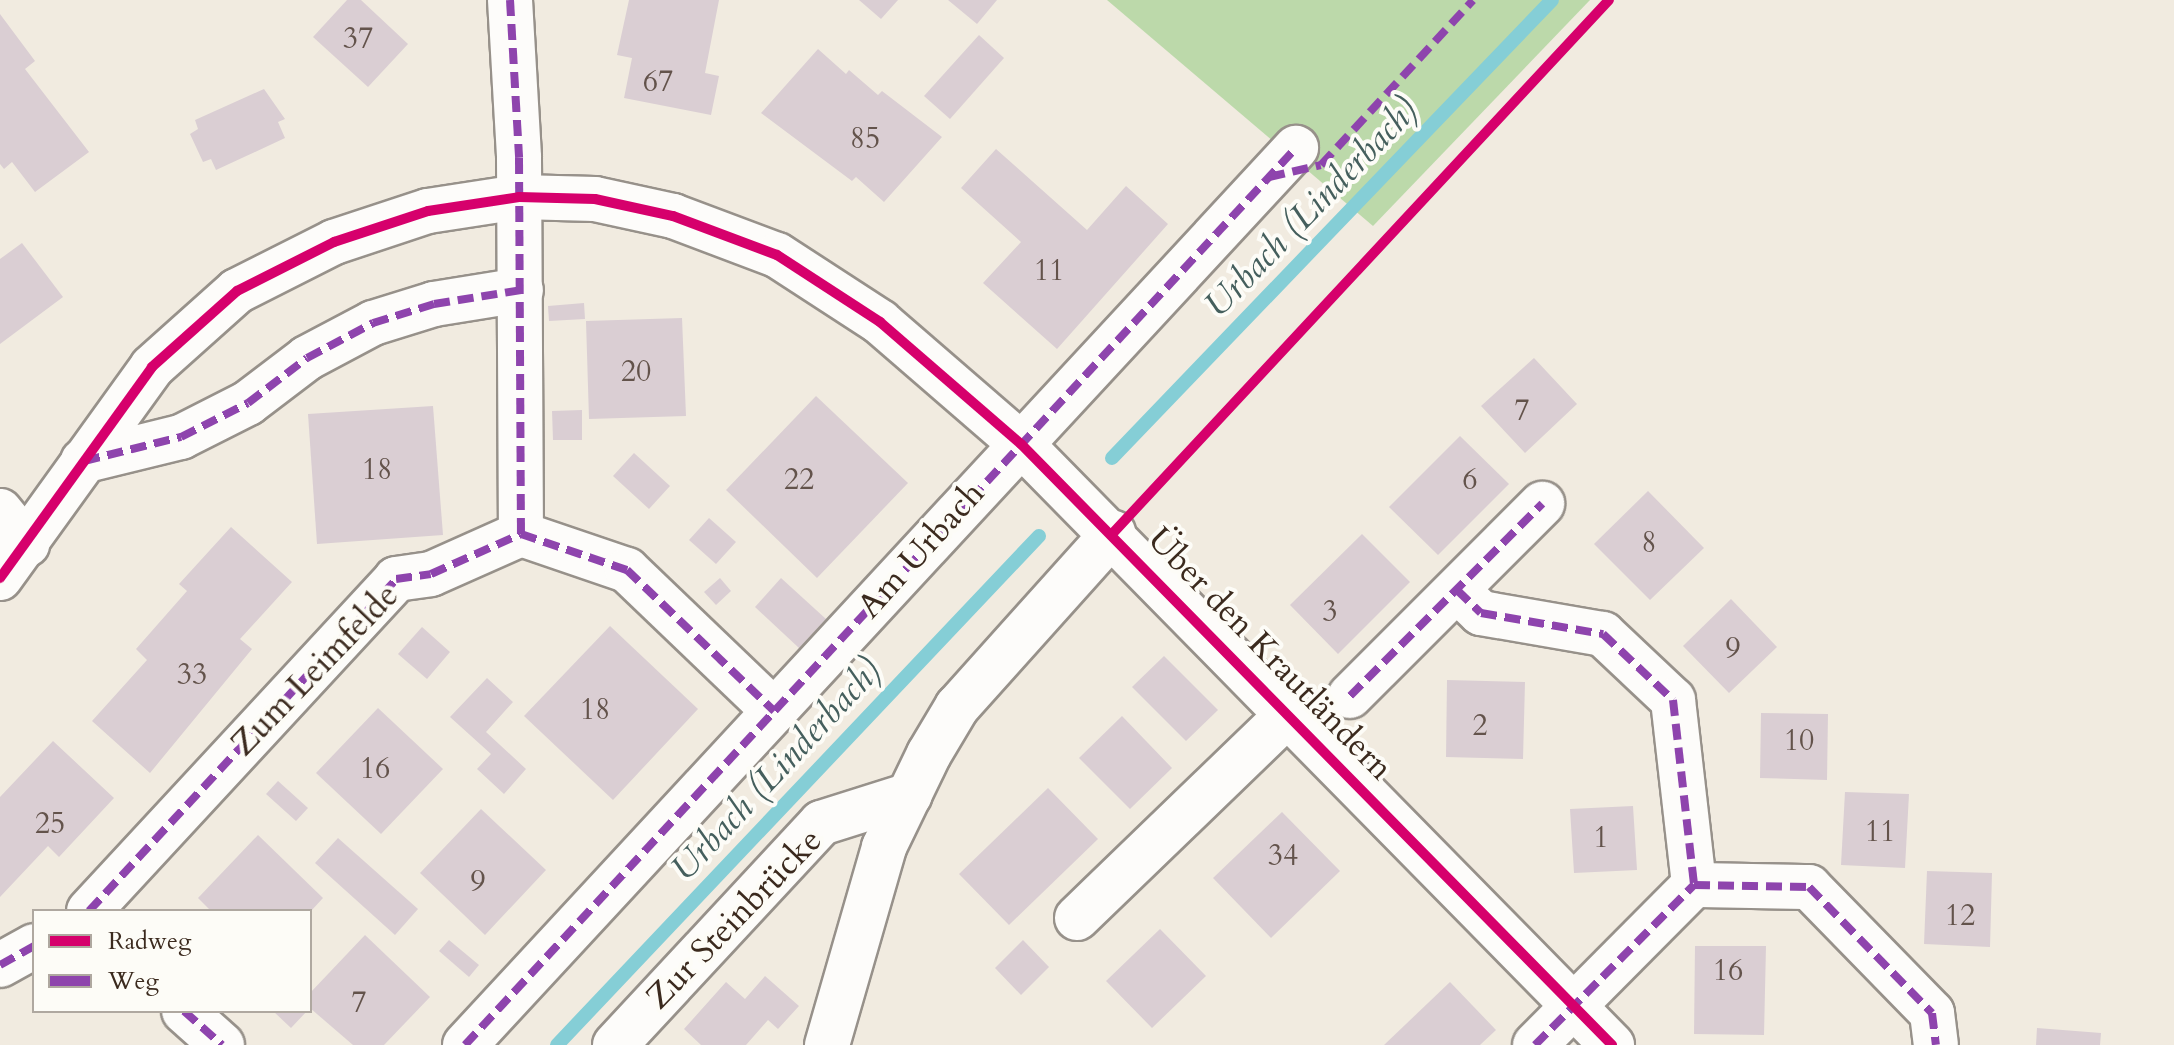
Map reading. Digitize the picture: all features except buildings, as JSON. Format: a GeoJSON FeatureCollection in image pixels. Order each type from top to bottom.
{"type":"FeatureCollection","features":[{"type":"Feature","properties":{"kind":"street"},"geometry":{"type":"LineString","coordinates":[[510,0],[521,290],[521,534],[627,570],[774,711]]}},
{"type":"Feature","properties":{"kind":"street","name":"Am Urbach"},"geometry":{"type":"LineString","coordinates":[[465,1045],[1296,148]]}},
{"type":"Feature","properties":{"kind":"street","name":"Über den Krautländern"},"geometry":{"type":"LineString","coordinates":[[0,578],[13,528],[83,461],[152,367],[237,291],[334,242],[428,211],[519,197],[595,199],[673,216],[777,255],[880,322],[1021,444],[1113,533],[1612,1045]]}},
{"type":"Feature","properties":{"kind":"street"},"geometry":{"type":"LineString","coordinates":[[83,461],[181,437],[248,403],[307,358],[373,323],[434,304],[521,290]]}},
{"type":"Feature","properties":{"kind":"street"},"geometry":{"type":"LineString","coordinates":[[1350,696],[1542,504]]}},
{"type":"Feature","properties":{"kind":"street","name":"Zur Steinbrücke"},"geometry":{"type":"LineString","coordinates":[[827,1045],[884,847],[957,707],[1113,533]]}},
{"type":"Feature","properties":{"kind":"street","name":"Zum Leimfelde"},"geometry":{"type":"LineString","coordinates":[[91,909],[396,579],[431,574],[521,534]]}},
{"type":"Feature","properties":{"kind":"street"},"geometry":{"type":"LineString","coordinates":[[1457,590],[1481,613],[1603,634],[1673,700],[1694,885]]}},
{"type":"Feature","properties":{"kind":"street","name":"Über den Krautländern"},"geometry":{"type":"LineString","coordinates":[[1077,918],[1289,713]]}},
{"type":"Feature","properties":{"kind":"street","name":"Zur Steinbrücke"},"geometry":{"type":"LineString","coordinates":[[615,1045],[821,823],[910,795]]}},
{"type":"Feature","properties":{"kind":"street"},"geometry":{"type":"LineString","coordinates":[[1535,1045],[1694,885],[1809,887],[1932,1013],[1936,1045]]}},
{"type":"Feature","properties":{"kind":"street"},"geometry":{"type":"LineString","coordinates":[[0,965],[32,947]]}},
{"type":"Feature","properties":{"kind":"street"},"geometry":{"type":"LineString","coordinates":[[186,1013],[222,1045]]}},
{"type":"Feature","properties":{"kind":"green space"},"geometry":{"type":"Polygon","coordinates":[[[1107,0],[1590,0],[1373,226],[1107,0]]]}},
{"type":"Feature","properties":{"kind":"waterway","name":"Urbach (Linderbach)"},"geometry":{"type":"LineString","coordinates":[[1112,458],[1552,0]]}},
{"type":"Feature","properties":{"kind":"waterway","name":"Urbach (Linderbach)"},"geometry":{"type":"LineString","coordinates":[[557,1045],[1039,536]]}},
{"type":"Feature","properties":{"kind":"marked path"},"geometry":{"type":"LineString","coordinates":[[510,0],[519,158],[521,534]]}},
{"type":"Feature","properties":{"kind":"marked path"},"geometry":{"type":"LineString","coordinates":[[1269,177],[1321,165],[1473,0]]}},
{"type":"Feature","properties":{"kind":"marked path"},"geometry":{"type":"LineString","coordinates":[[465,1045],[1296,148]]}},
{"type":"Feature","properties":{"kind":"marked path"},"geometry":{"type":"LineString","coordinates":[[84,461],[181,437],[248,403],[307,358],[373,323],[434,304],[521,290]]}},
{"type":"Feature","properties":{"kind":"marked path"},"geometry":{"type":"LineString","coordinates":[[1350,696],[1542,504]]}},
{"type":"Feature","properties":{"kind":"marked path"},"geometry":{"type":"LineString","coordinates":[[91,909],[396,579],[431,574],[521,534],[627,570],[774,711]]}},
{"type":"Feature","properties":{"kind":"marked path"},"geometry":{"type":"LineString","coordinates":[[1457,590],[1481,613],[1603,634],[1673,700],[1694,885]]}},
{"type":"Feature","properties":{"kind":"marked path"},"geometry":{"type":"LineString","coordinates":[[1535,1045],[1694,885],[1809,887],[1932,1013],[1936,1045]]}},
{"type":"Feature","properties":{"kind":"marked path"},"geometry":{"type":"LineString","coordinates":[[0,965],[32,947]]}},
{"type":"Feature","properties":{"kind":"marked path"},"geometry":{"type":"LineString","coordinates":[[186,1013],[222,1045]]}},
{"type":"Feature","properties":{"kind":"cycle path"},"geometry":{"type":"LineString","coordinates":[[1113,533],[1609,0]]}},
{"type":"Feature","properties":{"kind":"cycle path"},"geometry":{"type":"LineString","coordinates":[[0,578],[152,367],[237,291],[334,242],[428,211],[519,197],[595,199],[673,216],[777,255],[880,322],[1021,444],[1612,1045]]}}]}
